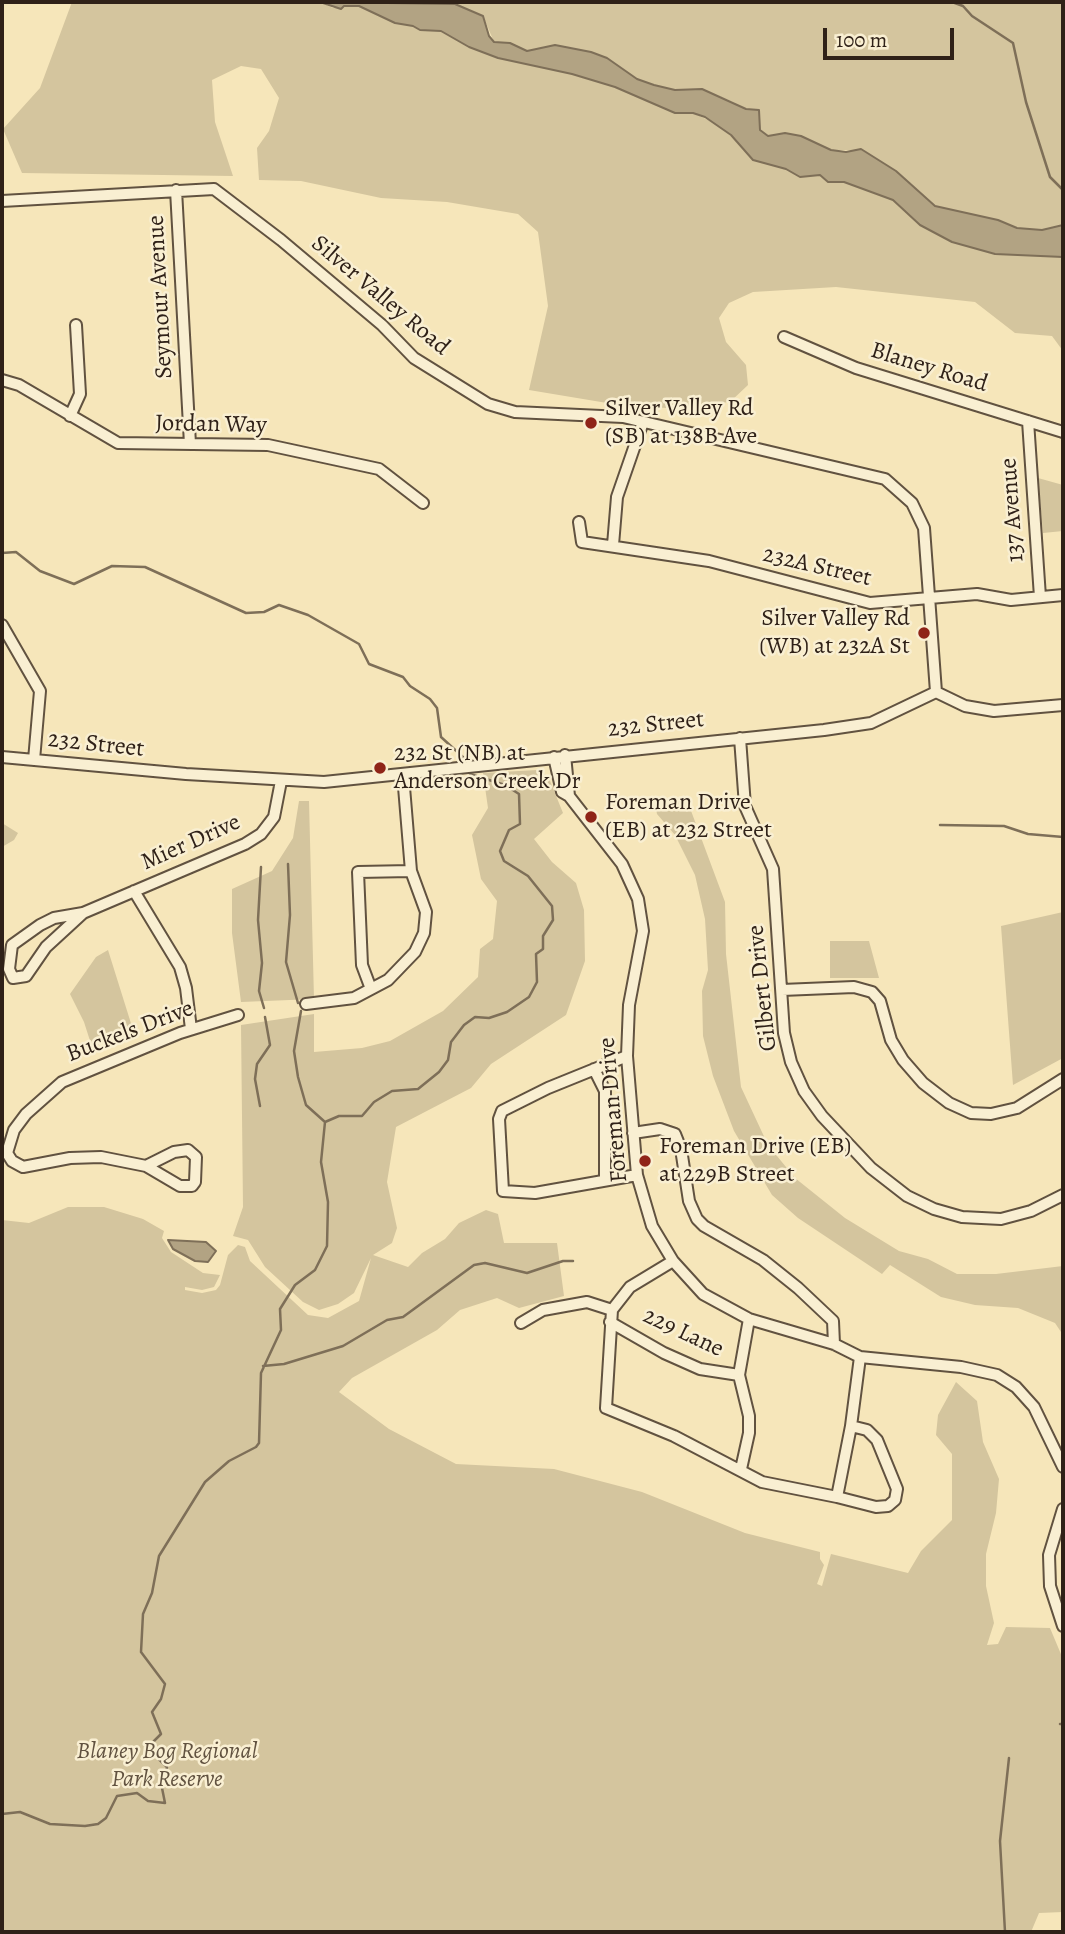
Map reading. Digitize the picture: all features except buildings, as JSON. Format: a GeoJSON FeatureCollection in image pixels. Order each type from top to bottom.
{"type":"FeatureCollection","features":[{"type":"Feature","properties":{"kind":"street","name":"Silver Valley Road"},"geometry":{"type":"LineString","coordinates":[[2,201],[209,188],[226,196],[382,325],[414,358],[488,404],[515,412],[623,417],[885,479],[912,503],[924,527],[936,692]]}},
{"type":"Feature","properties":{"kind":"street","name":"Seymour Avenue"},"geometry":{"type":"LineString","coordinates":[[176,190],[190,444]]}},
{"type":"Feature","properties":{"kind":"street"},"geometry":{"type":"LineString","coordinates":[[70,416],[80,394],[76,326]]}},
{"type":"Feature","properties":{"kind":"street","name":"Blaney Road"},"geometry":{"type":"LineString","coordinates":[[784,337],[856,368],[1063,432]]}},
{"type":"Feature","properties":{"kind":"street","name":"Jordan Way"},"geometry":{"type":"LineString","coordinates":[[2,380],[19,385],[118,443],[258,444],[370,466],[387,472],[423,503]]}},
{"type":"Feature","properties":{"kind":"street","name":"137 Avenue"},"geometry":{"type":"LineString","coordinates":[[1028,421],[1040,597]]}},
{"type":"Feature","properties":{"kind":"street"},"geometry":{"type":"LineString","coordinates":[[613,545],[617,497],[643,422]]}},
{"type":"Feature","properties":{"kind":"street","name":"232A Street"},"geometry":{"type":"LineString","coordinates":[[579,523],[582,542],[709,561],[870,603],[983,594],[1007,599],[1063,595]]}},
{"type":"Feature","properties":{"kind":"street"},"geometry":{"type":"LineString","coordinates":[[2,625],[40,691],[34,760]]}},
{"type":"Feature","properties":{"kind":"street"},"geometry":{"type":"LineString","coordinates":[[936,692],[965,706],[995,711],[1063,705]]}},
{"type":"Feature","properties":{"kind":"street","name":"232 Street"},"geometry":{"type":"LineString","coordinates":[[2,757],[281,781],[324,782],[871,723],[936,692]]}},
{"type":"Feature","properties":{"kind":"street","name":"Gilbert Drive"},"geometry":{"type":"LineString","coordinates":[[740,738],[745,806],[773,869],[784,1033],[791,1062],[804,1091],[822,1116],[871,1168],[907,1196],[934,1209],[962,1217],[1001,1219],[1031,1211],[1063,1195]]}},
{"type":"Feature","properties":{"kind":"street","name":"Foreman Drive"},"geometry":{"type":"LineString","coordinates":[[560,756],[562,792],[569,796],[622,864],[638,899],[643,931],[629,1005],[627,1056],[637,1175],[652,1226],[673,1261],[703,1294],[749,1319],[834,1344],[860,1357],[961,1367],[997,1375],[1016,1387],[1034,1407],[1063,1468]]}},
{"type":"Feature","properties":{"kind":"street"},"geometry":{"type":"LineString","coordinates":[[306,1004],[354,998],[388,980],[415,952],[424,933],[426,912],[411,871],[403,775]]}},
{"type":"Feature","properties":{"kind":"street","name":"Mier Drive"},"geometry":{"type":"LineString","coordinates":[[83,913],[46,947],[26,976],[13,978],[9,969],[14,942],[47,921],[83,913],[261,834],[274,817],[281,781]]}},
{"type":"Feature","properties":{"kind":"street"},"geometry":{"type":"LineString","coordinates":[[371,989],[362,965],[358,872],[411,871]]}},
{"type":"Feature","properties":{"kind":"street"},"geometry":{"type":"LineString","coordinates":[[134,891],[180,967],[186,988],[191,1029]]}},
{"type":"Feature","properties":{"kind":"street"},"geometry":{"type":"LineString","coordinates":[[782,990],[854,987],[872,992],[880,1001],[891,1040],[902,1060],[923,1083],[949,1103],[971,1113],[992,1114],[1017,1108],[1063,1079]]}},
{"type":"Feature","properties":{"kind":"street","name":"Buckels Drive"},"geometry":{"type":"LineString","coordinates":[[6,1161],[14,1130],[38,1100],[74,1075],[191,1029],[239,1015]]}},
{"type":"Feature","properties":{"kind":"street"},"geometry":{"type":"LineString","coordinates":[[627,1056],[502,1111],[499,1119],[503,1191],[535,1192],[637,1175]]}},
{"type":"Feature","properties":{"kind":"street"},"geometry":{"type":"LineString","coordinates":[[594,1069],[606,1091],[605,1180]]}},
{"type":"Feature","properties":{"kind":"street"},"geometry":{"type":"LineString","coordinates":[[634,1133],[660,1129],[675,1134],[681,1149],[689,1201],[697,1219],[704,1226],[763,1260],[798,1288],[833,1321],[834,1344]]}},
{"type":"Feature","properties":{"kind":"street"},"geometry":{"type":"LineString","coordinates":[[6,1161],[29,1168],[86,1157],[146,1166],[180,1186],[192,1186],[195,1182],[196,1157],[188,1150],[174,1152],[146,1166]]}},
{"type":"Feature","properties":{"kind":"street"},"geometry":{"type":"LineString","coordinates":[[673,1261],[630,1287],[612,1310],[606,1408],[674,1436],[762,1482],[883,1508],[892,1504],[897,1495],[895,1484],[874,1435],[867,1430],[851,1426]]}},
{"type":"Feature","properties":{"kind":"street"},"geometry":{"type":"LineString","coordinates":[[521,1323],[543,1310],[587,1302],[612,1310]]}},
{"type":"Feature","properties":{"kind":"street"},"geometry":{"type":"LineString","coordinates":[[741,1469],[749,1433],[749,1416],[739,1375],[749,1319]]}},
{"type":"Feature","properties":{"kind":"street","name":"229 Lane"},"geometry":{"type":"LineString","coordinates":[[610,1322],[664,1353],[700,1369],[739,1375]]}},
{"type":"Feature","properties":{"kind":"street"},"geometry":{"type":"LineString","coordinates":[[837,1497],[851,1426],[860,1357]]}},
{"type":"Feature","properties":{"kind":"street"},"geometry":{"type":"LineString","coordinates":[[1063,1509],[1049,1555],[1050,1586],[1063,1626]]}},
{"type":"Feature","properties":{"kind":"green space"},"geometry":{"type":"Polygon","coordinates":[[[72,2],[320,2],[333,8],[359,6],[395,23],[413,25],[420,30],[441,31],[469,47],[498,58],[572,74],[615,87],[675,113],[693,113],[721,126],[754,160],[786,169],[800,177],[820,175],[828,183],[844,182],[893,200],[920,225],[965,245],[995,254],[1063,257],[1063,351],[1052,336],[1015,333],[975,302],[836,287],[753,292],[729,303],[719,318],[726,342],[746,365],[748,385],[730,402],[667,408],[619,405],[529,390],[548,306],[538,232],[518,214],[447,202],[381,198],[301,181],[259,180],[257,148],[269,131],[279,98],[261,69],[241,66],[212,80],[215,122],[233,176],[22,173],[3,129],[40,88],[72,2]]]}},
{"type":"Feature","properties":{"kind":"green space"},"geometry":{"type":"Polygon","coordinates":[[[437,2],[1063,2],[1063,225],[1042,230],[1017,228],[998,220],[935,206],[896,171],[861,150],[831,150],[801,136],[785,133],[768,136],[760,130],[746,109],[733,102],[702,89],[675,90],[654,85],[637,79],[607,58],[591,52],[555,45],[527,51],[510,43],[494,42],[483,16],[455,4],[437,2]]]}},
{"type":"Feature","properties":{"kind":"green space"},"geometry":{"type":"Polygon","coordinates":[[[1038,478],[1063,485],[1063,531],[1043,533],[1038,478]]]}},
{"type":"Feature","properties":{"kind":"green space","name":"Blaney Bog Regional Park Reserve"},"geometry":{"type":"Polygon","coordinates":[[[537,770],[548,776],[563,813],[534,839],[552,862],[576,883],[584,910],[585,961],[566,1015],[491,1064],[471,1088],[396,1127],[387,1182],[397,1228],[392,1243],[373,1255],[408,1267],[422,1253],[445,1239],[459,1223],[486,1210],[498,1214],[504,1243],[557,1243],[564,1296],[519,1308],[497,1298],[460,1310],[437,1330],[352,1378],[339,1392],[389,1429],[456,1464],[554,1469],[642,1492],[745,1533],[820,1552],[824,1565],[817,1584],[822,1586],[831,1554],[908,1573],[921,1551],[952,1520],[952,1454],[936,1435],[938,1415],[956,1382],[977,1401],[983,1442],[999,1479],[996,1513],[986,1554],[986,1586],[994,1623],[987,1645],[998,1644],[1006,1627],[1050,1628],[1063,1659],[1063,1912],[1039,1913],[1031,1932],[2,1932],[2,1220],[29,1223],[68,1207],[104,1207],[143,1219],[164,1231],[162,1238],[171,1252],[203,1273],[220,1275],[214,1287],[202,1290],[185,1287],[185,1290],[202,1293],[216,1290],[220,1285],[228,1255],[238,1245],[245,1247],[250,1261],[308,1315],[328,1318],[359,1301],[371,1258],[354,1293],[338,1304],[319,1310],[303,1302],[265,1267],[248,1240],[233,1236],[243,1207],[241,1025],[314,1014],[314,1052],[362,1048],[390,1041],[443,1011],[478,977],[480,949],[493,939],[497,901],[481,879],[472,835],[488,808],[483,773],[537,770]]]}},
{"type":"Feature","properties":{"kind":"green space"},"geometry":{"type":"Polygon","coordinates":[[[687,800],[725,902],[726,954],[741,1087],[768,1145],[795,1178],[845,1218],[899,1251],[928,1259],[957,1274],[996,1274],[1063,1266],[1063,1335],[1055,1323],[1018,1308],[975,1305],[941,1297],[890,1265],[882,1274],[798,1218],[772,1195],[734,1131],[713,1076],[703,1036],[702,991],[708,970],[705,919],[695,875],[675,835],[657,814],[655,803],[687,800]]]}},
{"type":"Feature","properties":{"kind":"green space"},"geometry":{"type":"Polygon","coordinates":[[[299,801],[309,801],[314,999],[241,1002],[232,933],[232,889],[272,871],[293,838],[299,801]]]}},
{"type":"Feature","properties":{"kind":"green space"},"geometry":{"type":"Polygon","coordinates":[[[2,823],[18,833],[14,840],[2,847],[2,823]]]}},
{"type":"Feature","properties":{"kind":"green space"},"geometry":{"type":"Polygon","coordinates":[[[1063,912],[1063,1058],[1013,1085],[1001,926],[1063,912]]]}},
{"type":"Feature","properties":{"kind":"green space"},"geometry":{"type":"Polygon","coordinates":[[[830,941],[869,941],[879,978],[830,978],[830,941]]]}},
{"type":"Feature","properties":{"kind":"green space"},"geometry":{"type":"Polygon","coordinates":[[[108,950],[134,1033],[92,1047],[84,1022],[70,994],[96,957],[108,950]]]}},
{"type":"Feature","properties":{"kind":"shaded area"},"geometry":{"type":"Polygon","coordinates":[[[320,2],[455,4],[483,16],[489,36],[494,42],[510,43],[527,51],[555,45],[591,52],[607,58],[637,79],[654,85],[675,90],[702,89],[746,109],[759,110],[760,130],[768,136],[785,133],[801,136],[831,150],[846,152],[861,149],[896,171],[935,206],[998,220],[1017,228],[1042,230],[1063,225],[1063,257],[995,254],[952,242],[920,225],[893,200],[844,182],[828,182],[820,175],[800,177],[786,169],[753,160],[731,135],[705,117],[693,113],[675,113],[615,87],[572,74],[498,58],[469,47],[441,31],[420,30],[395,23],[359,6],[344,6],[341,9],[320,2]]]}},
{"type":"Feature","properties":{"kind":"shaded area"},"geometry":{"type":"Polygon","coordinates":[[[168,1240],[206,1242],[216,1251],[208,1262],[195,1261],[173,1249],[168,1240]]]}},
{"type":"Feature","properties":{"kind":"waterway"},"geometry":{"type":"LineString","coordinates":[[952,2],[963,6],[972,16],[1013,43],[1026,102],[1050,177],[1063,190]]}},
{"type":"Feature","properties":{"kind":"waterway"},"geometry":{"type":"LineString","coordinates":[[2,553],[16,552],[40,571],[74,584],[112,566],[145,567],[246,613],[264,612],[279,605],[308,615],[359,644],[369,664],[403,677],[410,686],[430,699],[437,708],[441,737],[464,758]]}},
{"type":"Feature","properties":{"kind":"waterway"},"geometry":{"type":"LineString","coordinates":[[2,1814],[20,1812],[50,1824],[85,1826],[98,1824],[106,1818],[117,1796],[137,1793],[148,1801],[165,1803],[162,1788],[167,1767],[147,1748],[161,1734],[152,1712],[161,1699],[165,1684],[141,1652],[143,1614],[152,1593],[159,1556],[205,1482],[229,1461],[259,1443],[261,1373],[281,1330],[280,1309],[295,1285],[315,1270],[327,1246],[328,1202],[321,1162],[325,1122],[339,1116],[362,1116],[374,1102],[392,1091],[418,1089],[439,1072],[448,1060],[451,1042],[464,1025],[475,1017],[489,1018],[507,1012],[529,997],[537,982],[536,954],[543,949],[543,936],[553,920],[552,906],[528,876],[504,861],[500,851],[509,830],[520,824],[519,794],[505,785],[470,774]]}},
{"type":"Feature","properties":{"kind":"waterway"},"geometry":{"type":"LineString","coordinates":[[940,825],[1004,826],[1028,834],[1063,837]]}},
{"type":"Feature","properties":{"kind":"waterway"},"geometry":{"type":"LineString","coordinates":[[288,864],[290,915],[286,962],[298,1003]]}},
{"type":"Feature","properties":{"kind":"waterway"},"geometry":{"type":"LineString","coordinates":[[261,867],[258,920],[262,963],[259,991],[264,1008]]}},
{"type":"Feature","properties":{"kind":"waterway"},"geometry":{"type":"LineString","coordinates":[[301,1011],[294,1051],[298,1077],[306,1105],[325,1122]]}},
{"type":"Feature","properties":{"kind":"waterway"},"geometry":{"type":"LineString","coordinates":[[260,1106],[255,1079],[257,1064],[270,1045],[265,1017]]}},
{"type":"Feature","properties":{"kind":"waterway"},"geometry":{"type":"LineString","coordinates":[[263,1366],[284,1364],[343,1346],[387,1320],[403,1317],[474,1265],[485,1263],[527,1273],[563,1261],[573,1261]]}},
{"type":"Feature","properties":{"kind":"waterway"},"geometry":{"type":"LineString","coordinates":[[1005,1932],[1000,1841],[1009,1758]]}},
{"type":"Feature","properties":{"kind":"place","name":"Silver Valley Rd (SB) at 138B Ave"},"geometry":{"type":"Point","coordinates":[591,423]}},
{"type":"Feature","properties":{"kind":"place","name":"Silver Valley Rd (WB) at 232A St"},"geometry":{"type":"Point","coordinates":[924,633]}},
{"type":"Feature","properties":{"kind":"place","name":"232 St (NB) at Anderson Creek Dr"},"geometry":{"type":"Point","coordinates":[380,768]}},
{"type":"Feature","properties":{"kind":"place","name":"Foreman Drive (EB) at 232 Street"},"geometry":{"type":"Point","coordinates":[591,817]}},
{"type":"Feature","properties":{"kind":"place","name":"Foreman Drive (EB) at 229B Street"},"geometry":{"type":"Point","coordinates":[645,1161]}}]}
